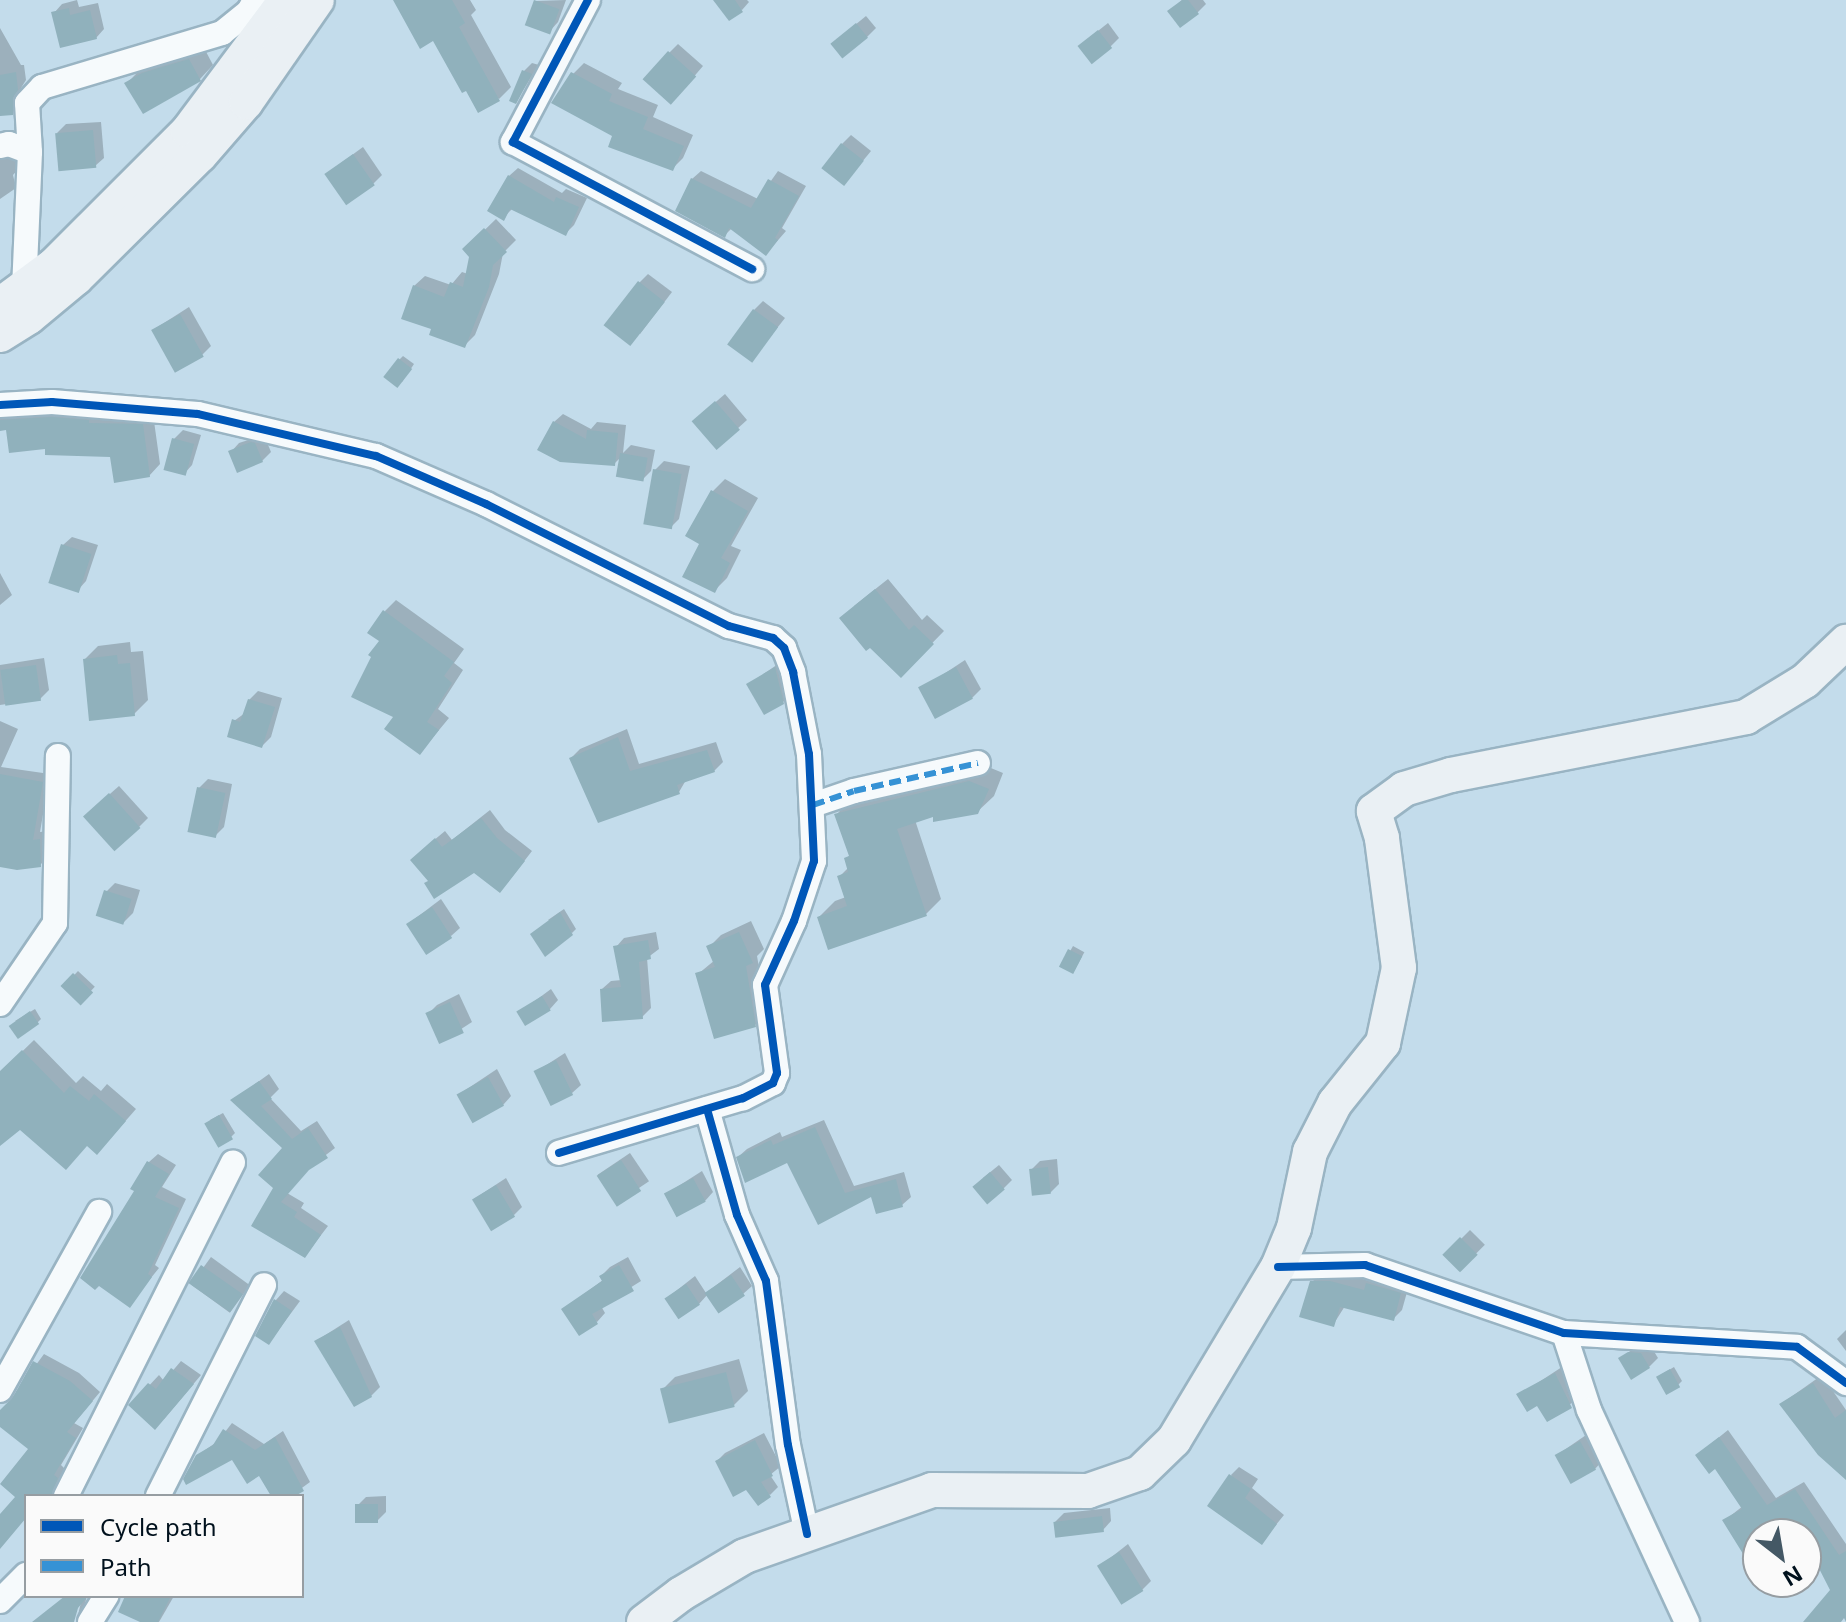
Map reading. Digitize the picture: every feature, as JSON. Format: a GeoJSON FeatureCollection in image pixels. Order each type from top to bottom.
{"type":"FeatureCollection","features":[{"type":"Feature","properties":{"kind":"main road"},"geometry":{"type":"LineString","coordinates":[[12,296],[54,265],[188,131],[286,0]]}},
{"type":"Feature","properties":{"kind":"main road"},"geometry":{"type":"LineString","coordinates":[[0,335],[29,317],[76,278],[200,155],[246,102],[317,0]]}},
{"type":"Feature","properties":{"kind":"main road"},"geometry":{"type":"LineString","coordinates":[[644,1622],[681,1594],[745,1556],[932,1490],[1088,1491],[1140,1473],[1174,1440],[1278,1267],[1294,1228],[1310,1152],[1335,1103],[1383,1043],[1399,968],[1382,838],[1374,811],[1404,789],[1451,775],[1746,717],[1805,681],[1846,642]]}},
{"type":"Feature","properties":{"kind":"street"},"geometry":{"type":"LineString","coordinates":[[12,296],[30,152],[27,103],[42,87],[222,33],[249,11],[255,0]]}},
{"type":"Feature","properties":{"kind":"street"},"geometry":{"type":"LineString","coordinates":[[588,0],[513,142],[752,269]]}},
{"type":"Feature","properties":{"kind":"street"},"geometry":{"type":"LineString","coordinates":[[0,146],[9,144],[30,152]]}},
{"type":"Feature","properties":{"kind":"street"},"geometry":{"type":"LineString","coordinates":[[0,405],[52,402],[198,414],[376,456],[486,504],[729,626],[773,638],[784,648],[793,672],[809,754],[814,861],[794,921],[765,985],[777,1073],[773,1083],[761,1091],[707,1109],[559,1153]]}},
{"type":"Feature","properties":{"kind":"street"},"geometry":{"type":"LineString","coordinates":[[0,1004],[55,923],[58,756]]}},
{"type":"Feature","properties":{"kind":"street"},"geometry":{"type":"LineString","coordinates":[[813,805],[854,791],[978,763]]}},
{"type":"Feature","properties":{"kind":"street"},"geometry":{"type":"LineString","coordinates":[[707,1109],[737,1215],[766,1281],[788,1445],[807,1534]]}},
{"type":"Feature","properties":{"kind":"street"},"geometry":{"type":"LineString","coordinates":[[67,1494],[233,1162]]}},
{"type":"Feature","properties":{"kind":"street"},"geometry":{"type":"LineString","coordinates":[[0,1390],[99,1212]]}},
{"type":"Feature","properties":{"kind":"street"},"geometry":{"type":"LineString","coordinates":[[1278,1267],[1365,1265],[1564,1333],[1797,1347],[1846,1383]]}},
{"type":"Feature","properties":{"kind":"street"},"geometry":{"type":"LineString","coordinates":[[159,1494],[264,1285]]}},
{"type":"Feature","properties":{"kind":"street"},"geometry":{"type":"LineString","coordinates":[[1564,1333],[1589,1410],[1687,1622]]}},
{"type":"Feature","properties":{"kind":"street"},"geometry":{"type":"LineString","coordinates":[[0,1601],[24,1577]]}},
{"type":"Feature","properties":{"kind":"street"},"geometry":{"type":"LineString","coordinates":[[90,1622],[105,1598]]}},
{"type":"Feature","properties":{"kind":"building"},"geometry":{"type":"Polygon","coordinates":[[[393,0],[452,0],[465,23],[459,27],[500,101],[478,113],[466,91],[462,93],[433,41],[420,49],[393,0]]]}},
{"type":"Feature","properties":{"kind":"building"},"geometry":{"type":"Polygon","coordinates":[[[534,0],[559,9],[550,35],[525,25],[534,0]]]}},
{"type":"Feature","properties":{"kind":"building"},"geometry":{"type":"Polygon","coordinates":[[[713,0],[735,0],[743,12],[729,21],[713,0]]]}},
{"type":"Feature","properties":{"kind":"building"},"geometry":{"type":"Polygon","coordinates":[[[1182,0],[1188,0],[1199,14],[1180,28],[1167,11],[1182,0]]]}},
{"type":"Feature","properties":{"kind":"building"},"geometry":{"type":"Polygon","coordinates":[[[69,8],[70,15],[90,10],[97,39],[60,48],[51,12],[69,8]]]}},
{"type":"Feature","properties":{"kind":"building"},"geometry":{"type":"Polygon","coordinates":[[[856,23],[868,38],[842,59],[830,44],[856,23]]]}},
{"type":"Feature","properties":{"kind":"building"},"geometry":{"type":"Polygon","coordinates":[[[1098,30],[1112,48],[1092,64],[1078,46],[1098,30]]]}},
{"type":"Feature","properties":{"kind":"building"},"geometry":{"type":"Polygon","coordinates":[[[668,51],[696,76],[671,105],[643,79],[668,51]]]}},
{"type":"Feature","properties":{"kind":"building"},"geometry":{"type":"Polygon","coordinates":[[[189,59],[201,81],[143,114],[124,83],[142,73],[189,59]]]}},
{"type":"Feature","properties":{"kind":"building"},"geometry":{"type":"Polygon","coordinates":[[[522,70],[532,74],[516,104],[509,101],[522,70]]]}},
{"type":"Feature","properties":{"kind":"building"},"geometry":{"type":"Polygon","coordinates":[[[16,72],[18,90],[13,98],[13,115],[0,116],[0,75],[16,72]]]}},
{"type":"Feature","properties":{"kind":"building"},"geometry":{"type":"Polygon","coordinates":[[[571,72],[612,94],[609,101],[648,117],[643,129],[684,146],[673,171],[608,147],[612,136],[551,103],[571,72]]]}},
{"type":"Feature","properties":{"kind":"building"},"geometry":{"type":"Polygon","coordinates":[[[93,130],[96,168],[58,171],[55,133],[93,130]]]}},
{"type":"Feature","properties":{"kind":"building"},"geometry":{"type":"Polygon","coordinates":[[[841,143],[864,161],[844,186],[821,168],[841,143]]]}},
{"type":"Feature","properties":{"kind":"building"},"geometry":{"type":"Polygon","coordinates":[[[353,154],[375,185],[346,205],[324,174],[353,154]]]}},
{"type":"Feature","properties":{"kind":"building"},"geometry":{"type":"Polygon","coordinates":[[[508,175],[554,202],[556,197],[579,207],[566,236],[510,209],[504,221],[487,211],[508,175]]]}},
{"type":"Feature","properties":{"kind":"building"},"geometry":{"type":"Polygon","coordinates":[[[691,178],[751,208],[768,179],[799,196],[775,238],[778,240],[766,256],[729,228],[725,238],[675,211],[691,178]]]}},
{"type":"Feature","properties":{"kind":"building"},"geometry":{"type":"Polygon","coordinates":[[[484,228],[507,252],[493,265],[489,287],[465,348],[429,335],[431,329],[401,319],[413,285],[444,297],[450,282],[463,287],[469,257],[462,249],[484,228]]]}},
{"type":"Feature","properties":{"kind":"building"},"geometry":{"type":"Polygon","coordinates":[[[638,281],[665,302],[630,346],[604,325],[638,281]]]}},
{"type":"Feature","properties":{"kind":"building"},"geometry":{"type":"Polygon","coordinates":[[[753,309],[778,327],[752,363],[727,345],[753,309]]]}},
{"type":"Feature","properties":{"kind":"building"},"geometry":{"type":"Polygon","coordinates":[[[180,314],[204,357],[175,373],[151,330],[180,314]]]}},
{"type":"Feature","properties":{"kind":"building"},"geometry":{"type":"Polygon","coordinates":[[[398,358],[412,369],[397,388],[383,377],[398,358]]]}},
{"type":"Feature","properties":{"kind":"building"},"geometry":{"type":"Polygon","coordinates":[[[715,401],[740,430],[717,450],[692,421],[715,401]]]}},
{"type":"Feature","properties":{"kind":"building"},"geometry":{"type":"Polygon","coordinates":[[[52,417],[89,420],[89,423],[143,424],[150,477],[114,483],[110,457],[45,455],[45,449],[9,453],[6,430],[0,431],[0,420],[52,417]]]}},
{"type":"Feature","properties":{"kind":"building"},"geometry":{"type":"Polygon","coordinates":[[[553,421],[586,439],[587,430],[618,433],[615,466],[560,462],[537,450],[553,421]]]}},
{"type":"Feature","properties":{"kind":"building"},"geometry":{"type":"Polygon","coordinates":[[[172,438],[194,444],[186,476],[163,470],[172,438]]]}},
{"type":"Feature","properties":{"kind":"building"},"geometry":{"type":"Polygon","coordinates":[[[255,443],[263,462],[237,473],[228,451],[255,443]]]}},
{"type":"Feature","properties":{"kind":"building"},"geometry":{"type":"Polygon","coordinates":[[[620,453],[648,458],[643,481],[616,477],[620,453]]]}},
{"type":"Feature","properties":{"kind":"building"},"geometry":{"type":"Polygon","coordinates":[[[653,469],[682,474],[672,529],[643,524],[653,469]]]}},
{"type":"Feature","properties":{"kind":"building"},"geometry":{"type":"Polygon","coordinates":[[[711,490],[748,511],[721,558],[730,563],[715,593],[682,577],[699,544],[685,536],[711,490]]]}},
{"type":"Feature","properties":{"kind":"building"},"geometry":{"type":"Polygon","coordinates":[[[61,544],[91,554],[79,593],[48,583],[61,544]]]}},
{"type":"Feature","properties":{"kind":"building"},"geometry":{"type":"Polygon","coordinates":[[[875,589],[909,630],[914,625],[934,644],[901,678],[870,648],[866,651],[839,618],[875,589]]]}},
{"type":"Feature","properties":{"kind":"building"},"geometry":{"type":"Polygon","coordinates":[[[383,610],[454,662],[444,676],[452,683],[427,722],[439,730],[420,755],[384,729],[393,717],[351,697],[371,657],[368,655],[379,641],[367,633],[383,610]]]}},
{"type":"Feature","properties":{"kind":"building"},"geometry":{"type":"Polygon","coordinates":[[[117,655],[118,664],[130,663],[135,716],[89,721],[83,659],[117,655]]]}},
{"type":"Feature","properties":{"kind":"building"},"geometry":{"type":"Polygon","coordinates":[[[36,665],[41,701],[5,706],[0,670],[36,665]]]}},
{"type":"Feature","properties":{"kind":"building"},"geometry":{"type":"Polygon","coordinates":[[[775,667],[784,704],[764,715],[746,684],[775,667]]]}},
{"type":"Feature","properties":{"kind":"building"},"geometry":{"type":"Polygon","coordinates":[[[956,667],[973,699],[935,719],[918,687],[956,667]]]}},
{"type":"Feature","properties":{"kind":"building"},"geometry":{"type":"Polygon","coordinates":[[[248,699],[275,707],[262,748],[227,737],[232,719],[240,722],[248,699]]]}},
{"type":"Feature","properties":{"kind":"building"},"geometry":{"type":"Polygon","coordinates":[[[618,737],[630,771],[707,750],[715,772],[677,785],[680,794],[598,823],[569,758],[618,737]]]}},
{"type":"Feature","properties":{"kind":"building"},"geometry":{"type":"Polygon","coordinates":[[[0,774],[43,782],[33,840],[40,839],[41,867],[17,870],[0,867],[0,774]]]}},
{"type":"Feature","properties":{"kind":"building"},"geometry":{"type":"Polygon","coordinates":[[[969,781],[989,789],[978,814],[933,822],[933,817],[897,829],[927,916],[828,950],[817,917],[847,906],[837,876],[848,872],[844,858],[849,856],[834,814],[969,781]]]}},
{"type":"Feature","properties":{"kind":"building"},"geometry":{"type":"Polygon","coordinates":[[[197,787],[225,793],[216,838],[187,832],[197,787]]]}},
{"type":"Feature","properties":{"kind":"building"},"geometry":{"type":"Polygon","coordinates":[[[109,793],[140,828],[114,851],[83,816],[109,793]]]}},
{"type":"Feature","properties":{"kind":"building"},"geometry":{"type":"Polygon","coordinates":[[[481,818],[497,838],[525,861],[500,893],[474,873],[434,899],[424,883],[428,881],[410,860],[435,838],[442,847],[481,818]]]}},
{"type":"Feature","properties":{"kind":"building"},"geometry":{"type":"Polygon","coordinates":[[[104,890],[132,899],[123,925],[96,916],[104,890]]]}},
{"type":"Feature","properties":{"kind":"building"},"geometry":{"type":"Polygon","coordinates":[[[432,907],[452,938],[426,955],[406,924],[432,907]]]}},
{"type":"Feature","properties":{"kind":"building"},"geometry":{"type":"Polygon","coordinates":[[[560,912],[573,935],[545,957],[530,934],[560,912]]]}},
{"type":"Feature","properties":{"kind":"building"},"geometry":{"type":"Polygon","coordinates":[[[739,932],[753,963],[746,966],[756,1027],[714,1039],[695,973],[715,967],[706,946],[739,932]]]}},
{"type":"Feature","properties":{"kind":"building"},"geometry":{"type":"Polygon","coordinates":[[[648,940],[651,959],[639,962],[643,1019],[602,1022],[600,989],[621,987],[613,946],[648,940]]]}},
{"type":"Feature","properties":{"kind":"building"},"geometry":{"type":"Polygon","coordinates":[[[1068,949],[1082,956],[1073,974],[1059,967],[1068,949]]]}},
{"type":"Feature","properties":{"kind":"building"},"geometry":{"type":"Polygon","coordinates":[[[73,973],[93,992],[81,1005],[60,986],[73,973]]]}},
{"type":"Feature","properties":{"kind":"building"},"geometry":{"type":"Polygon","coordinates":[[[542,996],[551,1011],[525,1026],[516,1011],[542,996]]]}},
{"type":"Feature","properties":{"kind":"building"},"geometry":{"type":"Polygon","coordinates":[[[450,1002],[464,1033],[439,1044],[425,1013],[450,1002]]]}},
{"type":"Feature","properties":{"kind":"building"},"geometry":{"type":"Polygon","coordinates":[[[30,1011],[39,1024],[18,1039],[9,1026],[30,1011]]]}},
{"type":"Feature","properties":{"kind":"building"},"geometry":{"type":"Polygon","coordinates":[[[22,1050],[64,1093],[70,1086],[89,1101],[94,1094],[126,1121],[97,1155],[87,1146],[66,1170],[20,1130],[0,1146],[0,1071],[22,1050]]]}},
{"type":"Feature","properties":{"kind":"building"},"geometry":{"type":"Polygon","coordinates":[[[556,1060],[573,1095],[551,1106],[534,1071],[556,1060]]]}},
{"type":"Feature","properties":{"kind":"building"},"geometry":{"type":"Polygon","coordinates":[[[488,1077],[504,1106],[473,1123],[457,1094],[488,1077]]]}},
{"type":"Feature","properties":{"kind":"building"},"geometry":{"type":"Polygon","coordinates":[[[259,1081],[272,1099],[261,1106],[292,1139],[308,1128],[328,1158],[309,1170],[281,1202],[297,1212],[294,1217],[321,1235],[305,1258],[251,1226],[273,1188],[258,1175],[282,1148],[230,1100],[259,1081]]]}},
{"type":"Feature","properties":{"kind":"building"},"geometry":{"type":"Polygon","coordinates":[[[219,1115],[233,1139],[218,1148],[204,1124],[219,1115]]]}},
{"type":"Feature","properties":{"kind":"building"},"geometry":{"type":"Polygon","coordinates":[[[815,1127],[845,1193],[896,1179],[903,1207],[876,1214],[871,1197],[818,1225],[787,1163],[745,1183],[736,1157],[771,1140],[773,1145],[815,1127]]]}},
{"type":"Feature","properties":{"kind":"building"},"geometry":{"type":"Polygon","coordinates":[[[621,1160],[641,1191],[617,1207],[597,1176],[621,1160]]]}},
{"type":"Feature","properties":{"kind":"building"},"geometry":{"type":"Polygon","coordinates":[[[147,1161],[169,1174],[155,1197],[179,1208],[148,1274],[152,1277],[130,1308],[99,1286],[95,1290],[80,1278],[134,1191],[130,1189],[147,1161]]]}},
{"type":"Feature","properties":{"kind":"building"},"geometry":{"type":"Polygon","coordinates":[[[1048,1167],[1051,1194],[1032,1196],[1029,1169],[1048,1167]]]}},
{"type":"Feature","properties":{"kind":"building"},"geometry":{"type":"Polygon","coordinates":[[[990,1172],[1005,1190],[987,1204],[972,1187],[990,1172]]]}},
{"type":"Feature","properties":{"kind":"building"},"geometry":{"type":"Polygon","coordinates":[[[693,1178],[706,1202],[677,1217],[664,1193],[693,1178]]]}},
{"type":"Feature","properties":{"kind":"building"},"geometry":{"type":"Polygon","coordinates":[[[496,1185],[515,1217],[491,1231],[472,1199],[496,1185]]]}},
{"type":"Feature","properties":{"kind":"building"},"geometry":{"type":"Polygon","coordinates":[[[1460,1237],[1478,1255],[1460,1272],[1442,1255],[1460,1237]]]}},
{"type":"Feature","properties":{"kind":"building"},"geometry":{"type":"Polygon","coordinates":[[[201,1265],[243,1294],[230,1312],[188,1283],[201,1265]]]}},
{"type":"Feature","properties":{"kind":"building"},"geometry":{"type":"Polygon","coordinates":[[[619,1265],[634,1291],[592,1314],[598,1324],[579,1336],[561,1309],[602,1281],[599,1276],[619,1265]]]}},
{"type":"Feature","properties":{"kind":"building"},"geometry":{"type":"Polygon","coordinates":[[[731,1275],[745,1296],[718,1314],[704,1293],[731,1275]]]}},
{"type":"Feature","properties":{"kind":"building"},"geometry":{"type":"Polygon","coordinates":[[[1310,1281],[1330,1281],[1364,1290],[1366,1283],[1401,1293],[1394,1321],[1340,1307],[1334,1327],[1299,1317],[1310,1281]]]}},
{"type":"Feature","properties":{"kind":"building"},"geometry":{"type":"Polygon","coordinates":[[[686,1284],[700,1305],[678,1319],[664,1299],[686,1284]]]}},
{"type":"Feature","properties":{"kind":"building"},"geometry":{"type":"Polygon","coordinates":[[[274,1299],[292,1311],[269,1345],[255,1336],[274,1299]]]}},
{"type":"Feature","properties":{"kind":"building"},"geometry":{"type":"Polygon","coordinates":[[[340,1327],[372,1397],[354,1407],[314,1341],[340,1327]]]}},
{"type":"Feature","properties":{"kind":"building"},"geometry":{"type":"Polygon","coordinates":[[[1628,1352],[1641,1353],[1650,1368],[1631,1380],[1618,1358],[1628,1352]]]}},
{"type":"Feature","properties":{"kind":"building"},"geometry":{"type":"Polygon","coordinates":[[[33,1361],[70,1381],[93,1401],[67,1432],[76,1438],[54,1475],[58,1478],[52,1494],[24,1494],[24,1520],[0,1549],[0,1514],[15,1497],[0,1484],[28,1449],[0,1427],[0,1410],[13,1397],[33,1361]]]}},
{"type":"Feature","properties":{"kind":"building"},"geometry":{"type":"Polygon","coordinates":[[[171,1368],[194,1384],[155,1430],[128,1405],[148,1383],[156,1389],[171,1368]]]}},
{"type":"Feature","properties":{"kind":"building"},"geometry":{"type":"Polygon","coordinates":[[[1670,1369],[1680,1387],[1666,1395],[1656,1377],[1670,1369]]]}},
{"type":"Feature","properties":{"kind":"building"},"geometry":{"type":"Polygon","coordinates":[[[726,1372],[735,1407],[669,1423],[660,1388],[726,1372]]]}},
{"type":"Feature","properties":{"kind":"building"},"geometry":{"type":"Polygon","coordinates":[[[1555,1373],[1572,1408],[1547,1422],[1537,1406],[1527,1412],[1516,1394],[1555,1373]]]}},
{"type":"Feature","properties":{"kind":"building"},"geometry":{"type":"Polygon","coordinates":[[[1813,1383],[1835,1418],[1846,1410],[1846,1480],[1818,1455],[1779,1404],[1813,1383]]]}},
{"type":"Feature","properties":{"kind":"building"},"geometry":{"type":"Polygon","coordinates":[[[223,1429],[255,1450],[275,1437],[304,1491],[299,1494],[270,1494],[259,1476],[247,1484],[232,1460],[186,1485],[183,1479],[196,1455],[213,1445],[223,1429]]]}},
{"type":"Feature","properties":{"kind":"building"},"geometry":{"type":"Polygon","coordinates":[[[1719,1437],[1767,1505],[1795,1489],[1814,1518],[1742,1518],[1742,1552],[1722,1520],[1742,1509],[1715,1469],[1709,1474],[1695,1455],[1719,1437]]]}},
{"type":"Feature","properties":{"kind":"building"},"geometry":{"type":"Polygon","coordinates":[[[755,1440],[773,1476],[761,1482],[771,1497],[758,1506],[746,1490],[733,1497],[715,1461],[755,1440]]]}},
{"type":"Feature","properties":{"kind":"building"},"geometry":{"type":"Polygon","coordinates":[[[1580,1441],[1596,1470],[1571,1484],[1555,1455],[1580,1441]]]}},
{"type":"Feature","properties":{"kind":"building"},"geometry":{"type":"Polygon","coordinates":[[[1229,1474],[1251,1489],[1245,1498],[1277,1524],[1262,1545],[1207,1506],[1229,1474]]]}},
{"type":"Feature","properties":{"kind":"building"},"geometry":{"type":"Polygon","coordinates":[[[355,1504],[378,1504],[378,1523],[355,1523],[355,1504]]]}},
{"type":"Feature","properties":{"kind":"building"},"geometry":{"type":"Polygon","coordinates":[[[1102,1516],[1104,1532],[1055,1538],[1053,1522],[1102,1516]]]}},
{"type":"Feature","properties":{"kind":"building"},"geometry":{"type":"Polygon","coordinates":[[[1822,1530],[1839,1555],[1846,1551],[1846,1622],[1844,1618],[1841,1622],[1803,1622],[1830,1590],[1822,1574],[1822,1530]]]}},
{"type":"Feature","properties":{"kind":"building"},"geometry":{"type":"Polygon","coordinates":[[[1119,1552],[1143,1591],[1121,1605],[1097,1566],[1119,1552]]]}},
{"type":"Feature","properties":{"kind":"building"},"geometry":{"type":"Polygon","coordinates":[[[62,1598],[86,1598],[78,1608],[74,1622],[32,1622],[62,1598]]]}},
{"type":"Feature","properties":{"kind":"building"},"geometry":{"type":"Polygon","coordinates":[[[124,1598],[170,1598],[158,1622],[140,1622],[118,1612],[124,1598]]]}},
{"type":"Feature","properties":{"kind":"marked path"},"geometry":{"type":"LineString","coordinates":[[813,805],[854,791],[978,763]]}},
{"type":"Feature","properties":{"kind":"cycle path"},"geometry":{"type":"LineString","coordinates":[[588,0],[513,142],[752,269]]}},
{"type":"Feature","properties":{"kind":"cycle path"},"geometry":{"type":"LineString","coordinates":[[0,405],[52,402],[198,414],[376,456],[486,504],[729,626],[773,638],[784,648],[793,672],[809,754],[814,861],[794,921],[765,985],[777,1073],[773,1083],[743,1098],[559,1153]]}},
{"type":"Feature","properties":{"kind":"cycle path"},"geometry":{"type":"LineString","coordinates":[[707,1109],[737,1215],[766,1281],[788,1445],[807,1534]]}},
{"type":"Feature","properties":{"kind":"cycle path"},"geometry":{"type":"LineString","coordinates":[[1278,1267],[1365,1265],[1564,1333],[1797,1347],[1846,1383]]}}]}
